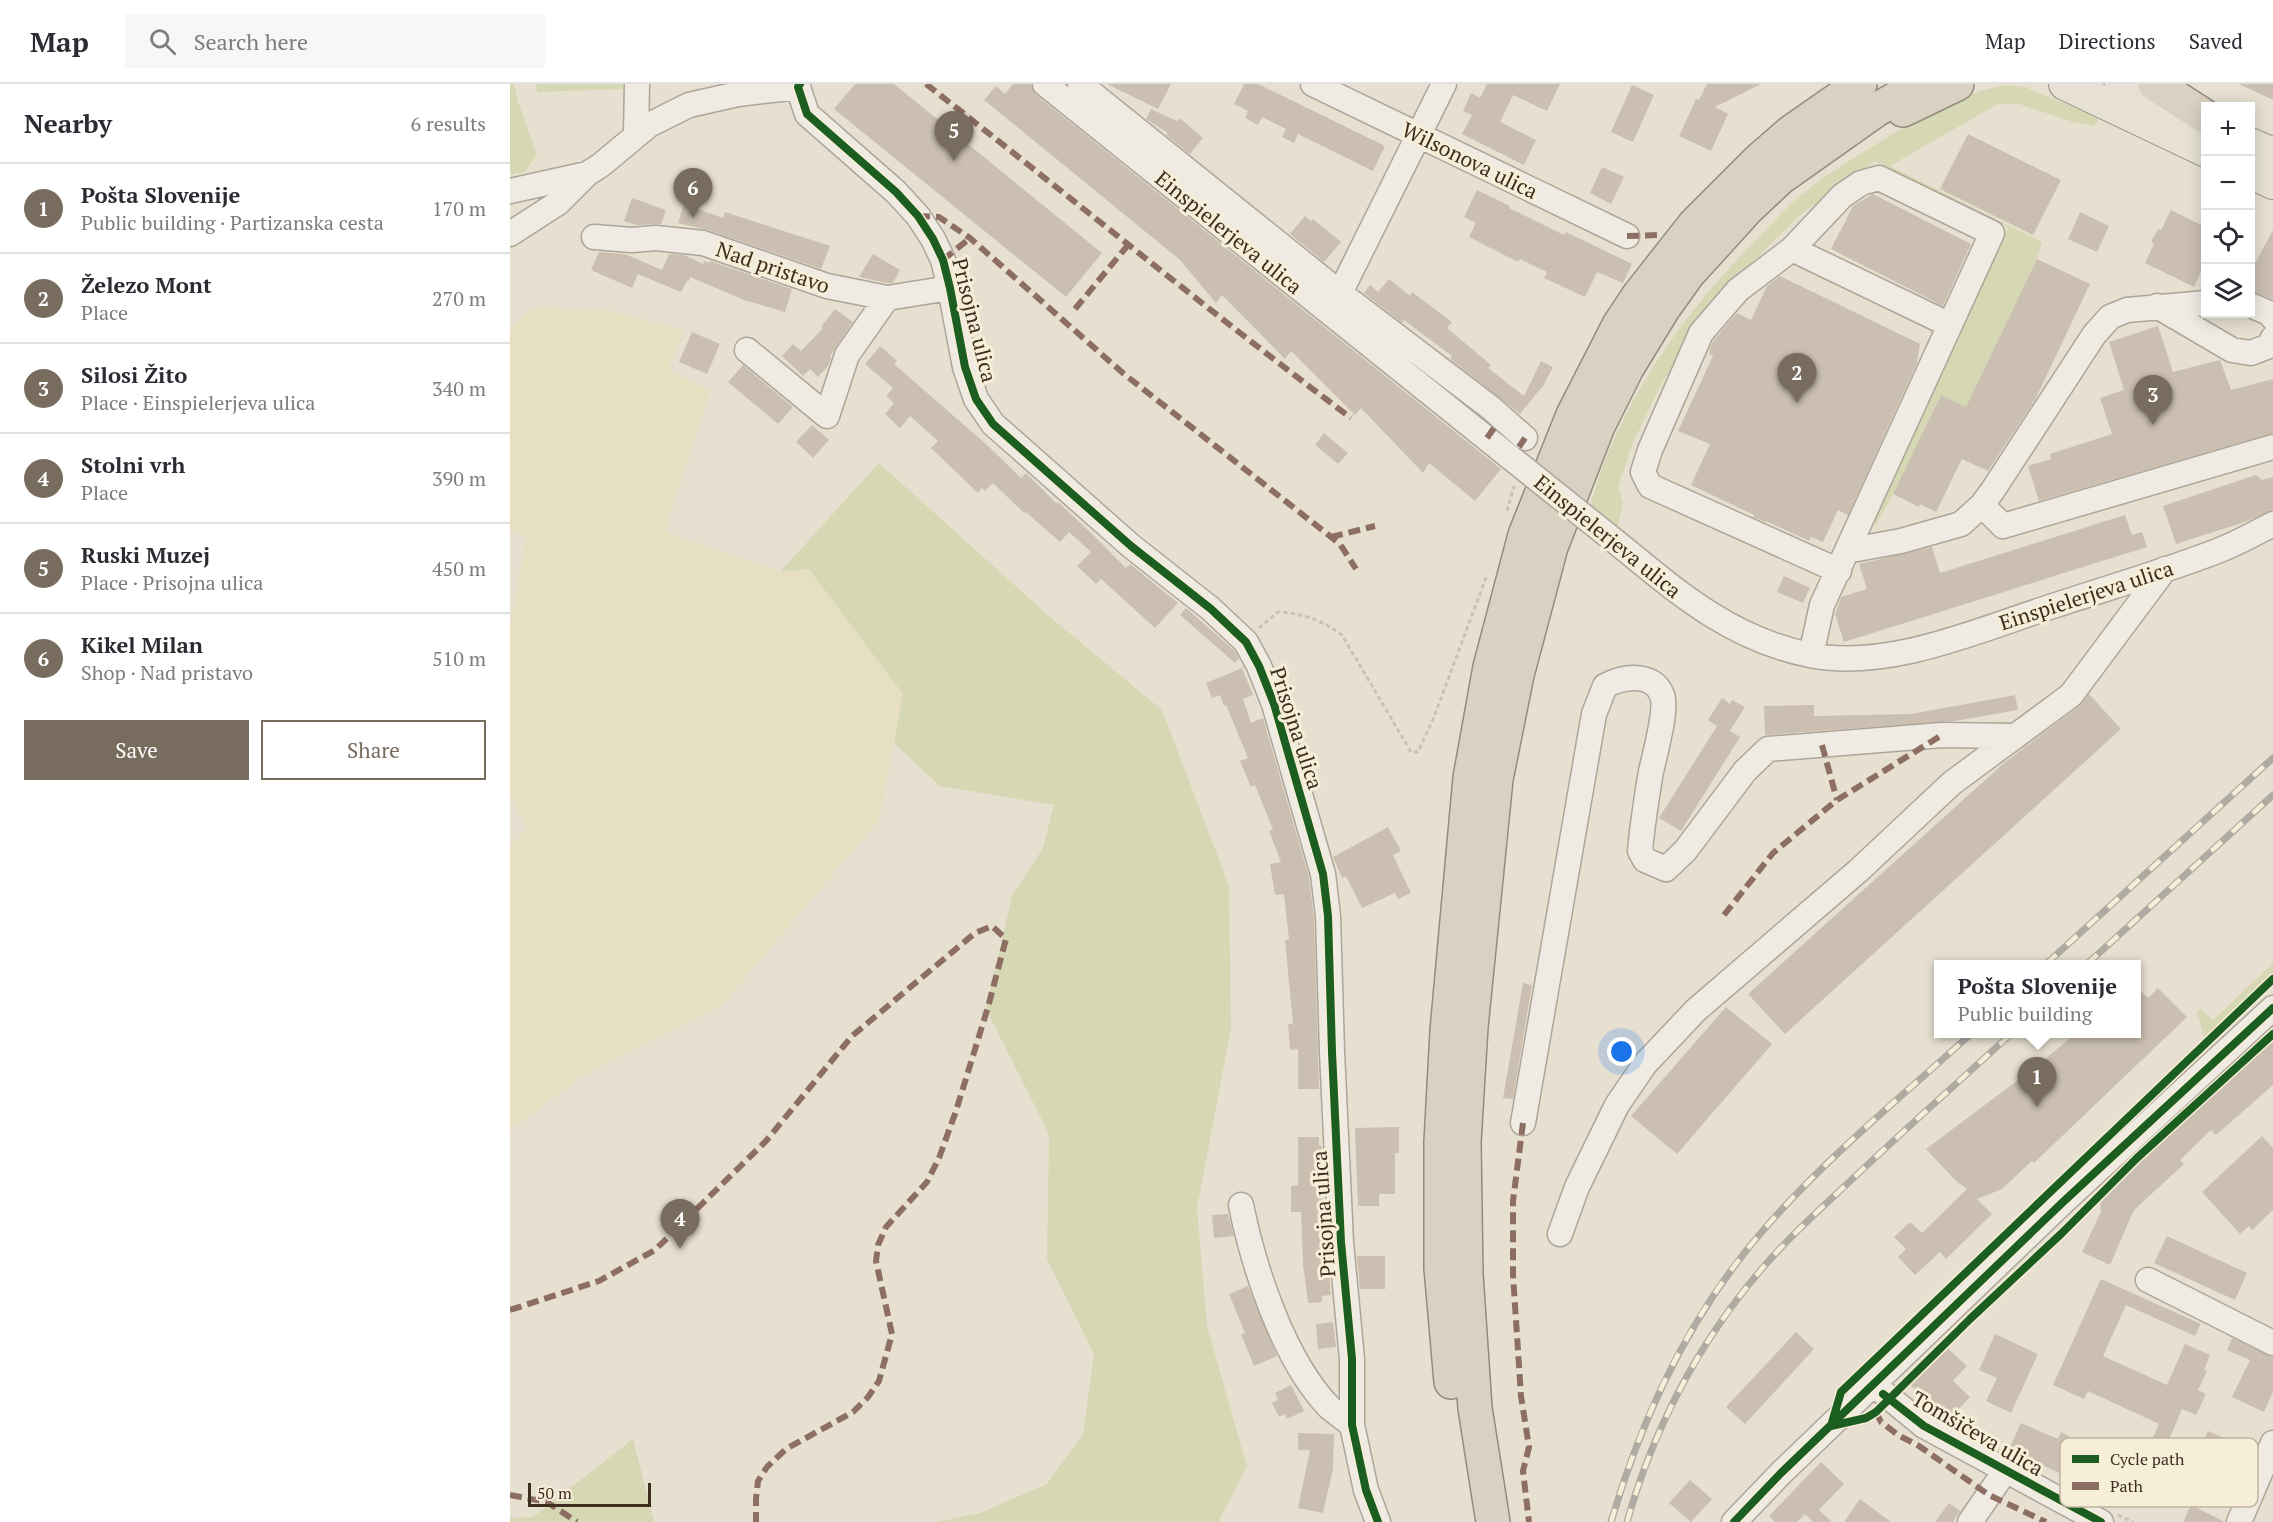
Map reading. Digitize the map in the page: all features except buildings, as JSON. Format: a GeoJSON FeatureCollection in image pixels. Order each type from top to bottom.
{"type":"FeatureCollection","features":[{"type":"Feature","properties":{"kind":"highway"},"geometry":{"type":"LineString","coordinates":[[1471,1522],[1453,1409],[1441,1268],[1441,1142],[1447,1031],[1470,778],[1490,667],[1525,536],[1573,415],[1619,325],[1659,268],[1694,225],[1760,159],[1791,132],[1860,84]]}},
{"type":"Feature","properties":{"kind":"highway"},"geometry":{"type":"LineString","coordinates":[[1493,1522],[1475,1408],[1466,1274],[1464,1142],[1471,1027],[1496,779],[1533,609],[1551,547],[1598,426],[1644,338],[1688,273],[1748,208],[1780,178],[1866,100],[1896,84]]}},
{"type":"Feature","properties":{"kind":"highway"},"geometry":{"type":"LineString","coordinates":[[1459,910],[1493,730],[1521,606],[1539,542],[1560,481],[1586,421],[1632,334],[1651,304],[1704,234],[1769,170],[1922,84]]}},
{"type":"Feature","properties":{"kind":"highway"},"geometry":{"type":"LineString","coordinates":[[1488,862],[1508,783],[1529,680],[1563,554],[1611,432],[1658,345],[1730,250],[1793,188],[1823,163],[1883,121],[1957,84]]}},
{"type":"Feature","properties":{"kind":"highway"},"geometry":{"type":"LineString","coordinates":[[2155,84],[2201,114]]}},
{"type":"Feature","properties":{"kind":"main road"},"geometry":{"type":"LineString","coordinates":[[2065,84],[2201,149]]}},
{"type":"Feature","properties":{"kind":"main road"},"geometry":{"type":"LineString","coordinates":[[2121,84],[2201,121]]}},
{"type":"Feature","properties":{"kind":"main road"},"geometry":{"type":"LineString","coordinates":[[2255,146],[2273,154]]}},
{"type":"Feature","properties":{"kind":"main road"},"geometry":{"type":"LineString","coordinates":[[2255,174],[2273,183]]}},
{"type":"Feature","properties":{"kind":"street"},"geometry":{"type":"LineString","coordinates":[[636,135],[637,84]]}},
{"type":"Feature","properties":{"kind":"street","name":"Einspielerjeva ulica"},"geometry":{"type":"LineString","coordinates":[[1045,84],[1692,603],[1720,621],[1759,640],[1811,655],[1841,658],[1877,657],[1921,648],[2222,549],[2273,524]]}},
{"type":"Feature","properties":{"kind":"street","name":"Einspielerjeva ulica"},"geometry":{"type":"LineString","coordinates":[[1080,84],[1340,293],[1491,408],[1525,438]]}},
{"type":"Feature","properties":{"kind":"street","name":"Wilsonova ulica"},"geometry":{"type":"LineString","coordinates":[[1313,84],[1627,236]]}},
{"type":"Feature","properties":{"kind":"street"},"geometry":{"type":"LineString","coordinates":[[1340,293],[1444,84]]}},
{"type":"Feature","properties":{"kind":"street"},"geometry":{"type":"LineString","coordinates":[[510,234],[558,203],[587,174],[650,124],[689,105],[738,94],[799,86]]}},
{"type":"Feature","properties":{"kind":"street","name":"Prisojna ulica"},"geometry":{"type":"LineString","coordinates":[[799,86],[807,114],[888,184],[918,216],[933,238],[943,260],[950,288],[965,367],[976,399],[993,424],[1131,546],[1211,609],[1246,642],[1259,666],[1274,704],[1323,874],[1328,916],[1341,1242],[1352,1359],[1352,1425],[1366,1490],[1378,1522]]}},
{"type":"Feature","properties":{"kind":"street"},"geometry":{"type":"LineString","coordinates":[[510,191],[587,174]]}},
{"type":"Feature","properties":{"kind":"street"},"geometry":{"type":"LineString","coordinates":[[1811,655],[1822,605],[1839,571],[1851,546],[1992,233],[1879,178],[1861,183],[1842,196],[1792,249],[1738,290],[1701,333],[1650,450],[1643,472],[1650,486],[1839,571]]}},
{"type":"Feature","properties":{"kind":"street","name":"Nad pristavo"},"geometry":{"type":"LineString","coordinates":[[594,237],[632,240],[656,238],[703,243],[827,286],[887,298],[950,288]]}},
{"type":"Feature","properties":{"kind":"street"},"geometry":{"type":"LineString","coordinates":[[1792,249],[1950,325]]}},
{"type":"Feature","properties":{"kind":"street"},"geometry":{"type":"LineString","coordinates":[[747,350],[827,416],[847,355],[887,298]]}},
{"type":"Feature","properties":{"kind":"street"},"geometry":{"type":"LineString","coordinates":[[1851,546],[1857,549],[1901,541],[1961,524],[1982,505],[2099,329],[2110,317],[2127,309],[2201,303]]}},
{"type":"Feature","properties":{"kind":"street"},"geometry":{"type":"LineString","coordinates":[[2157,306],[2232,350],[2251,353],[2269,346],[2273,338]]}},
{"type":"Feature","properties":{"kind":"street"},"geometry":{"type":"LineString","coordinates":[[2255,307],[2273,318]]}},
{"type":"Feature","properties":{"kind":"street"},"geometry":{"type":"LineString","coordinates":[[1982,505],[2003,526],[2273,447]]}},
{"type":"Feature","properties":{"kind":"street"},"geometry":{"type":"LineString","coordinates":[[1560,1234],[1577,1187],[1617,1105],[1644,1064],[1695,1010],[1858,871],[1952,783],[2071,695],[2165,569]]}},
{"type":"Feature","properties":{"kind":"street"},"geometry":{"type":"LineString","coordinates":[[1523,1123],[1594,714],[1605,686],[1619,679],[1635,677],[1654,685],[1662,694],[1664,708],[1650,775],[1640,851],[1645,860],[1666,869],[1685,851],[1745,771],[1768,749],[1942,735],[2016,736]]}},
{"type":"Feature","properties":{"kind":"street"},"geometry":{"type":"LineString","coordinates":[[1739,1520],[2063,1202],[2273,1008]]}},
{"type":"Feature","properties":{"kind":"street"},"geometry":{"type":"LineString","coordinates":[[1241,1205],[1249,1244],[1284,1337],[1308,1381],[1331,1408],[1352,1425]]}},
{"type":"Feature","properties":{"kind":"street"},"geometry":{"type":"LineString","coordinates":[[2148,1280],[2273,1343]]}},
{"type":"Feature","properties":{"kind":"street","name":"Tomšičeva ulica"},"geometry":{"type":"LineString","coordinates":[[1874,1385],[1924,1426],[2060,1500]]}},
{"type":"Feature","properties":{"kind":"street"},"geometry":{"type":"LineString","coordinates":[[2258,1478],[2273,1443]]}},
{"type":"Feature","properties":{"kind":"street"},"geometry":{"type":"LineString","coordinates":[[1970,1522],[2005,1471]]}},
{"type":"Feature","properties":{"kind":"street","name":"Tomšičeva ulica"},"geometry":{"type":"LineString","coordinates":[[2073,1507],[2101,1522]]}},
{"type":"Feature","properties":{"kind":"street"},"geometry":{"type":"LineString","coordinates":[[2239,1522],[2245,1507]]}},
{"type":"Feature","properties":{"kind":"shaded area"},"geometry":{"type":"Polygon","coordinates":[[[532,308],[607,310],[685,331],[668,370],[710,390],[665,532],[780,572],[809,569],[903,694],[879,820],[722,1005],[579,1078],[510,1131],[510,846],[528,828],[510,797],[510,625],[526,538],[510,531],[510,330],[532,308]]]}},
{"type":"Feature","properties":{"kind":"green space"},"geometry":{"type":"Polygon","coordinates":[[[510,84],[514,84],[537,155],[525,172],[510,174],[510,84]]]}},
{"type":"Feature","properties":{"kind":"green space"},"geometry":{"type":"Polygon","coordinates":[[[536,84],[623,84],[623,89],[537,92],[536,84]]]}},
{"type":"Feature","properties":{"kind":"green space"},"geometry":{"type":"Polygon","coordinates":[[[2008,85],[2025,87],[2099,118],[2094,126],[2073,122],[2019,104],[1998,104],[1890,166],[2042,242],[2037,259],[1966,407],[1941,395],[1876,525],[1867,521],[2008,227],[1875,161],[1799,216],[1742,272],[1700,321],[1660,387],[1632,445],[1618,487],[1623,503],[1617,528],[1590,507],[1602,468],[1618,430],[1660,357],[1710,290],[1783,212],[1801,195],[1833,172],[1916,121],[1977,92],[2008,85]]]}},
{"type":"Feature","properties":{"kind":"green space"},"geometry":{"type":"Polygon","coordinates":[[[879,463],[1050,617],[1162,710],[1229,886],[1231,1028],[1197,1208],[1207,1326],[1247,1467],[1218,1522],[937,1522],[980,1513],[1047,1484],[1083,1434],[1094,1354],[1047,1259],[1049,1134],[986,1009],[1012,896],[1043,848],[1054,805],[940,786],[894,743],[903,694],[809,569],[780,572],[879,463]]]}},
{"type":"Feature","properties":{"kind":"green space"},"geometry":{"type":"Polygon","coordinates":[[[2273,963],[2273,973],[2204,1037],[2197,1012],[2201,1009],[2213,1020],[2273,963]]]}},
{"type":"Feature","properties":{"kind":"green space"},"geometry":{"type":"Polygon","coordinates":[[[633,1439],[654,1522],[510,1522],[510,1518],[533,1517],[633,1439]]]}},
{"type":"Feature","properties":{"kind":"railway"},"geometry":{"type":"LineString","coordinates":[[2050,960],[2273,758]]}},
{"type":"Feature","properties":{"kind":"railway"},"geometry":{"type":"LineString","coordinates":[[2091,960],[2273,795]]}},
{"type":"Feature","properties":{"kind":"railway"},"geometry":{"type":"LineString","coordinates":[[1611,1522],[1638,1442],[1672,1366],[1692,1329],[1739,1260],[1789,1201],[1814,1176],[1967,1038]]}},
{"type":"Feature","properties":{"kind":"railway"},"geometry":{"type":"LineString","coordinates":[[1627,1522],[1664,1421],[1698,1358],[1738,1299],[1802,1226],[2007,1038]]}},
{"type":"Feature","properties":{"kind":"marked path"},"geometry":{"type":"LineString","coordinates":[[926,84],[1351,418]]}},
{"type":"Feature","properties":{"kind":"marked path"},"geometry":{"type":"LineString","coordinates":[[918,216],[939,217],[970,238],[1124,374],[1340,544],[1356,569]]}},
{"type":"Feature","properties":{"kind":"marked path"},"geometry":{"type":"LineString","coordinates":[[1627,236],[1660,235]]}},
{"type":"Feature","properties":{"kind":"marked path"},"geometry":{"type":"LineString","coordinates":[[943,260],[970,238]]}},
{"type":"Feature","properties":{"kind":"marked path"},"geometry":{"type":"LineString","coordinates":[[1075,309],[1128,245]]}},
{"type":"Feature","properties":{"kind":"marked path"},"geometry":{"type":"LineString","coordinates":[[1487,438],[1494,428]]}},
{"type":"Feature","properties":{"kind":"marked path"},"geometry":{"type":"LineString","coordinates":[[1519,447],[1525,438]]}},
{"type":"Feature","properties":{"kind":"marked path"},"geometry":{"type":"LineString","coordinates":[[1331,537],[1375,526]]}},
{"type":"Feature","properties":{"kind":"marked path"},"geometry":{"type":"LineString","coordinates":[[1724,915],[1773,853],[1837,800],[1942,735]]}},
{"type":"Feature","properties":{"kind":"marked path"},"geometry":{"type":"LineString","coordinates":[[1822,745],[1837,800]]}},
{"type":"Feature","properties":{"kind":"marked path"},"geometry":{"type":"LineString","coordinates":[[510,1310],[599,1281],[655,1250],[766,1141],[852,1036],[975,933],[992,926],[1006,939],[956,1111],[939,1158],[927,1182],[886,1227],[878,1245],[876,1261],[892,1334],[879,1381],[868,1397],[853,1412],[786,1449],[767,1467],[758,1481],[756,1522]]}},
{"type":"Feature","properties":{"kind":"marked path"},"geometry":{"type":"LineString","coordinates":[[1523,1123],[1513,1201],[1513,1275],[1521,1396],[1529,1447],[1523,1471],[1529,1522]]}},
{"type":"Feature","properties":{"kind":"marked path"},"geometry":{"type":"LineString","coordinates":[[1876,1412],[1881,1422],[1898,1435],[1919,1446],[1989,1495],[2046,1522]]}},
{"type":"Feature","properties":{"kind":"marked path"},"geometry":{"type":"LineString","coordinates":[[510,1495],[547,1502],[577,1522]]}},
{"type":"Feature","properties":{"kind":"cycle path"},"geometry":{"type":"LineString","coordinates":[[800,84],[798,87],[807,114],[896,192],[918,216],[933,239],[943,260],[965,367],[976,399],[993,424],[1131,546],[1211,609],[1246,642],[1259,666],[1274,704],[1323,874],[1328,916],[1341,1242],[1352,1359],[1352,1425],[1366,1490],[1378,1522]]}},
{"type":"Feature","properties":{"kind":"cycle path"},"geometry":{"type":"LineString","coordinates":[[1831,1426],[1841,1392],[2273,979]]}},
{"type":"Feature","properties":{"kind":"cycle path"},"geometry":{"type":"LineString","coordinates":[[1734,1522],[1781,1473],[2063,1202],[2273,1008]]}},
{"type":"Feature","properties":{"kind":"cycle path"},"geometry":{"type":"LineString","coordinates":[[1831,1426],[1866,1418],[1876,1412],[2137,1158],[2273,1034]]}},
{"type":"Feature","properties":{"kind":"cycle path"},"geometry":{"type":"LineString","coordinates":[[1883,1394],[1924,1426],[2060,1500]]}},
{"type":"Feature","properties":{"kind":"cycle path"},"geometry":{"type":"LineString","coordinates":[[2073,1507],[2101,1522]]}},
{"type":"Feature","properties":{"kind":"place","name":"Ruski Muzej"},"geometry":{"type":"Point","coordinates":[954,161]}},
{"type":"Feature","properties":{"kind":"place","name":"Kikel Milan"},"geometry":{"type":"Point","coordinates":[693,218]}},
{"type":"Feature","properties":{"kind":"place","name":"Železo Mont"},"geometry":{"type":"Point","coordinates":[1797,403]}},
{"type":"Feature","properties":{"kind":"place","name":"Silosi Žito"},"geometry":{"type":"Point","coordinates":[2153,425]}},
{"type":"Feature","properties":{"kind":"place","name":"Pošta Slovenije"},"geometry":{"type":"Point","coordinates":[2037,1107]}},
{"type":"Feature","properties":{"kind":"place","name":"Stolni vrh"},"geometry":{"type":"Point","coordinates":[680,1249]}}]}
